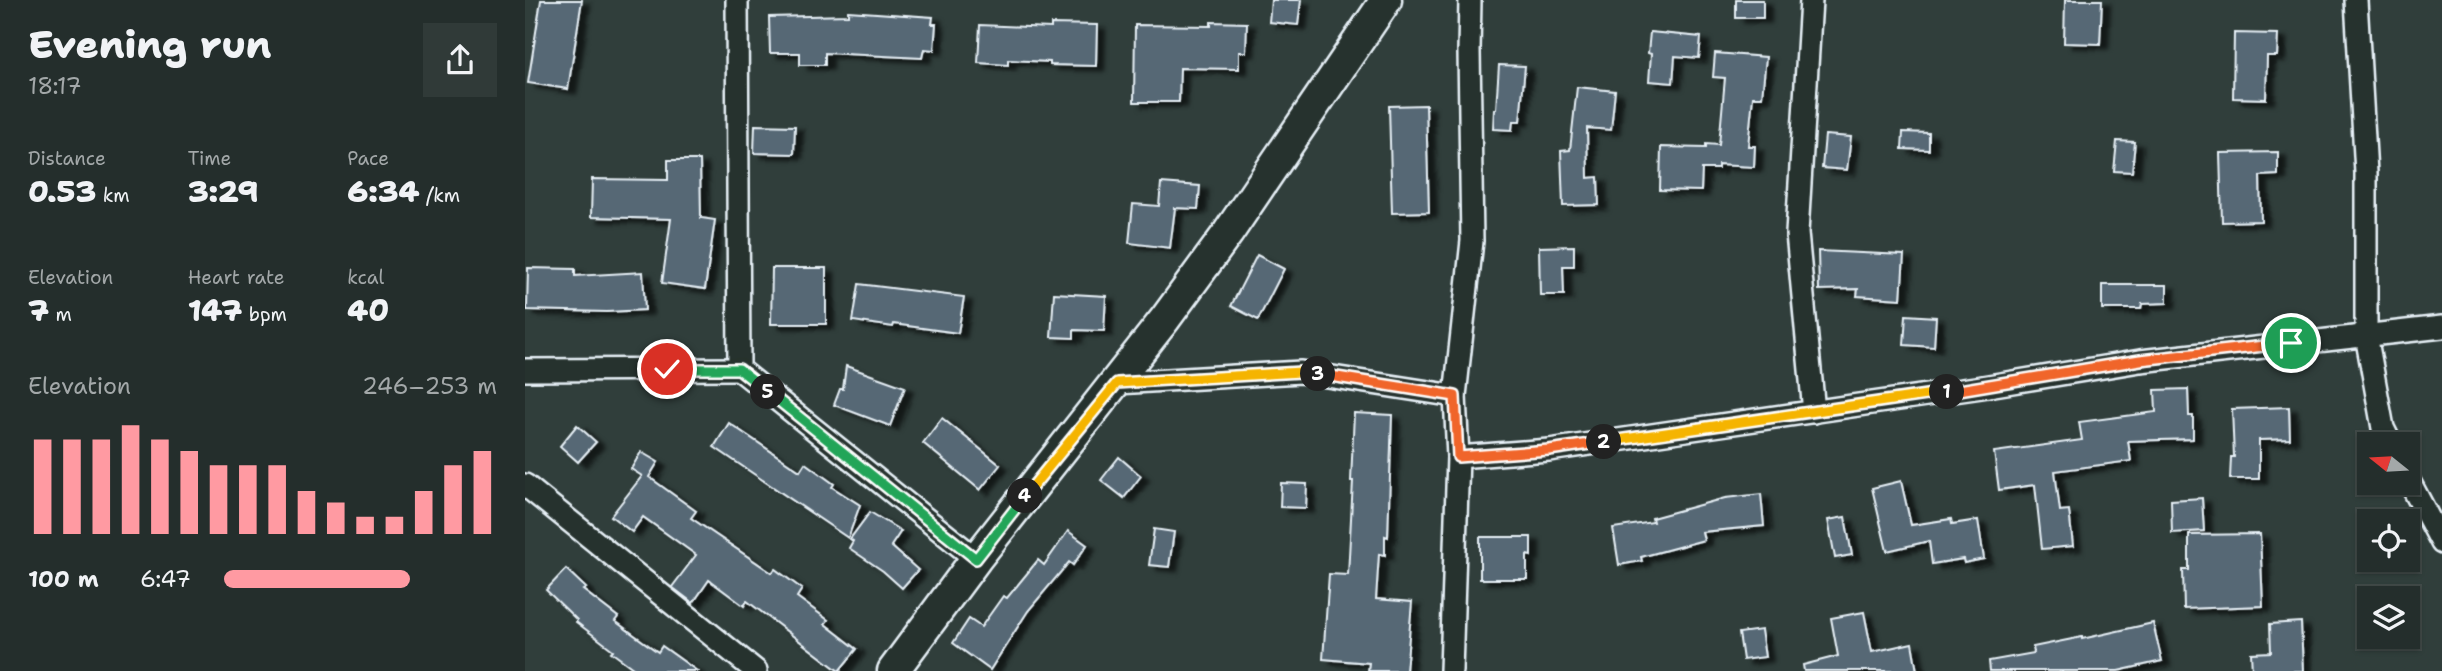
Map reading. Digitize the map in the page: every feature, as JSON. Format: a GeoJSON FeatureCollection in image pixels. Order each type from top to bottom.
{"type":"FeatureCollection","features":[{"type":"Feature","properties":{"kind":"main road"},"geometry":{"type":"LineString","coordinates":[[893,671],[976,559],[1117,383],[1228,233],[1386,0]]}},
{"type":"Feature","properties":{"kind":"street"},"geometry":{"type":"LineString","coordinates":[[737,0],[739,369]]}},
{"type":"Feature","properties":{"kind":"street"},"geometry":{"type":"LineString","coordinates":[[1451,671],[1458,457],[1455,396],[1472,241],[1470,0]]}},
{"type":"Feature","properties":{"kind":"street"},"geometry":{"type":"LineString","coordinates":[[1811,0],[1797,233],[1814,412]]}},
{"type":"Feature","properties":{"kind":"street"},"geometry":{"type":"LineString","coordinates":[[2356,0],[2366,173],[2366,335],[2385,432]]}},
{"type":"Feature","properties":{"kind":"street"},"geometry":{"type":"LineString","coordinates":[[1458,457],[1549,450],[1814,412],[2140,360],[2442,327]]}},
{"type":"Feature","properties":{"kind":"street"},"geometry":{"type":"LineString","coordinates":[[525,370],[739,369],[976,559]]}},
{"type":"Feature","properties":{"kind":"street"},"geometry":{"type":"LineString","coordinates":[[1117,383],[1301,372],[1455,396]]}},
{"type":"Feature","properties":{"kind":"street"},"geometry":{"type":"LineString","coordinates":[[525,485],[756,671]]}},
{"type":"Feature","properties":{"kind":"street"},"geometry":{"type":"LineString","coordinates":[[2416,495],[2442,543]]}},
{"type":"Feature","properties":{"kind":"building"},"geometry":{"type":"Polygon","coordinates":[[[541,0],[582,0],[568,89],[528,83],[541,0]]]}},
{"type":"Feature","properties":{"kind":"building"},"geometry":{"type":"Polygon","coordinates":[[[1271,0],[1301,0],[1298,25],[1269,22],[1271,0]]]}},
{"type":"Feature","properties":{"kind":"building"},"geometry":{"type":"Polygon","coordinates":[[[1736,0],[1763,0],[1763,18],[1736,18],[1736,0]]]}},
{"type":"Feature","properties":{"kind":"building"},"geometry":{"type":"Polygon","coordinates":[[[2065,0],[2102,0],[2100,44],[2064,43],[2065,0]]]}},
{"type":"Feature","properties":{"kind":"building"},"geometry":{"type":"Polygon","coordinates":[[[848,11],[933,17],[932,24],[936,24],[934,50],[924,49],[922,58],[825,53],[825,65],[800,65],[800,53],[770,53],[769,17],[848,15],[848,11]]]}},
{"type":"Feature","properties":{"kind":"building"},"geometry":{"type":"Polygon","coordinates":[[[1211,22],[1247,23],[1246,52],[1239,52],[1239,69],[1180,68],[1179,102],[1134,102],[1135,25],[1211,26],[1211,22]]]}},
{"type":"Feature","properties":{"kind":"building"},"geometry":{"type":"Polygon","coordinates":[[[1051,24],[1097,25],[1096,66],[1050,65],[1050,62],[1008,60],[1008,65],[978,63],[980,25],[1051,28],[1051,24]]]}},
{"type":"Feature","properties":{"kind":"building"},"geometry":{"type":"Polygon","coordinates":[[[1650,32],[1701,37],[1699,58],[1675,56],[1673,83],[1649,81],[1650,32]]]}},
{"type":"Feature","properties":{"kind":"building"},"geometry":{"type":"Polygon","coordinates":[[[2234,33],[2278,34],[2277,56],[2267,56],[2266,99],[2233,98],[2234,33]]]}},
{"type":"Feature","properties":{"kind":"building"},"geometry":{"type":"Polygon","coordinates":[[[1715,53],[1766,57],[1762,97],[1753,97],[1748,146],[1755,146],[1754,167],[1718,165],[1718,169],[1702,169],[1701,191],[1660,190],[1661,147],[1706,148],[1706,144],[1719,145],[1725,78],[1713,77],[1715,53]]]}},
{"type":"Feature","properties":{"kind":"building"},"geometry":{"type":"Polygon","coordinates":[[[1499,65],[1525,66],[1520,121],[1513,121],[1512,130],[1493,129],[1499,65]]]}},
{"type":"Feature","properties":{"kind":"building"},"geometry":{"type":"Polygon","coordinates":[[[1577,87],[1615,91],[1611,130],[1587,128],[1588,178],[1598,177],[1599,205],[1563,206],[1561,151],[1570,150],[1577,87]]]}},
{"type":"Feature","properties":{"kind":"building"},"geometry":{"type":"Polygon","coordinates":[[[1426,105],[1429,212],[1392,213],[1389,106],[1426,105]]]}},
{"type":"Feature","properties":{"kind":"building"},"geometry":{"type":"Polygon","coordinates":[[[755,125],[795,126],[794,154],[754,153],[755,125]]]}},
{"type":"Feature","properties":{"kind":"building"},"geometry":{"type":"Polygon","coordinates":[[[1903,132],[1929,133],[1929,150],[1902,149],[1903,132]]]}},
{"type":"Feature","properties":{"kind":"building"},"geometry":{"type":"Polygon","coordinates":[[[1825,135],[1851,137],[1847,170],[1822,168],[1825,135]]]}},
{"type":"Feature","properties":{"kind":"building"},"geometry":{"type":"Polygon","coordinates":[[[2117,141],[2135,142],[2132,172],[2114,171],[2117,141]]]}},
{"type":"Feature","properties":{"kind":"building"},"geometry":{"type":"Polygon","coordinates":[[[2278,152],[2278,175],[2260,176],[2261,221],[2222,222],[2220,153],[2278,152]]]}},
{"type":"Feature","properties":{"kind":"building"},"geometry":{"type":"Polygon","coordinates":[[[668,160],[700,160],[701,218],[715,220],[705,289],[662,283],[671,219],[591,217],[592,179],[668,180],[668,160]]]}},
{"type":"Feature","properties":{"kind":"building"},"geometry":{"type":"Polygon","coordinates":[[[1161,183],[1200,186],[1198,209],[1175,208],[1170,248],[1129,243],[1133,204],[1159,206],[1161,183]]]}},
{"type":"Feature","properties":{"kind":"building"},"geometry":{"type":"Polygon","coordinates":[[[1574,246],[1574,266],[1563,266],[1564,295],[1540,295],[1539,247],[1574,246]]]}},
{"type":"Feature","properties":{"kind":"building"},"geometry":{"type":"Polygon","coordinates":[[[1818,251],[1904,255],[1901,299],[1857,296],[1858,289],[1819,290],[1818,251]]]}},
{"type":"Feature","properties":{"kind":"building"},"geometry":{"type":"Polygon","coordinates":[[[1257,255],[1284,269],[1258,320],[1231,306],[1257,255]]]}},
{"type":"Feature","properties":{"kind":"building"},"geometry":{"type":"Polygon","coordinates":[[[528,268],[575,269],[575,276],[643,272],[645,310],[527,310],[528,268]]]}},
{"type":"Feature","properties":{"kind":"building"},"geometry":{"type":"Polygon","coordinates":[[[772,268],[826,268],[826,324],[771,324],[772,268]]]}},
{"type":"Feature","properties":{"kind":"building"},"geometry":{"type":"Polygon","coordinates":[[[859,284],[964,297],[958,333],[853,321],[859,284]]]}},
{"type":"Feature","properties":{"kind":"building"},"geometry":{"type":"Polygon","coordinates":[[[2102,285],[2167,285],[2167,303],[2142,304],[2141,309],[2102,309],[2102,285]]]}},
{"type":"Feature","properties":{"kind":"building"},"geometry":{"type":"Polygon","coordinates":[[[1054,293],[1106,296],[1104,331],[1074,330],[1074,338],[1051,337],[1054,293]]]}},
{"type":"Feature","properties":{"kind":"building"},"geometry":{"type":"Polygon","coordinates":[[[1906,315],[1936,317],[1934,347],[1904,345],[1906,315]]]}},
{"type":"Feature","properties":{"kind":"building"},"geometry":{"type":"Polygon","coordinates":[[[846,366],[905,387],[890,426],[834,405],[840,389],[843,389],[846,366]]]}},
{"type":"Feature","properties":{"kind":"building"},"geometry":{"type":"Polygon","coordinates":[[[2188,389],[2189,416],[2193,416],[2193,439],[2128,441],[2131,461],[2055,471],[2060,511],[2069,510],[2073,546],[2042,549],[2035,485],[1999,490],[1994,452],[2082,440],[2079,422],[2156,412],[2155,390],[2188,389]]]}},
{"type":"Feature","properties":{"kind":"building"},"geometry":{"type":"Polygon","coordinates":[[[2289,407],[2290,439],[2259,440],[2259,479],[2230,479],[2231,457],[2234,457],[2232,409],[2289,407]]]}},
{"type":"Feature","properties":{"kind":"building"},"geometry":{"type":"Polygon","coordinates":[[[1354,413],[1392,415],[1388,537],[1385,536],[1385,555],[1379,554],[1376,599],[1412,602],[1406,671],[1368,671],[1369,663],[1323,659],[1329,574],[1348,575],[1354,413]]]}},
{"type":"Feature","properties":{"kind":"building"},"geometry":{"type":"Polygon","coordinates":[[[942,418],[1000,465],[980,490],[923,443],[942,418]]]}},
{"type":"Feature","properties":{"kind":"building"},"geometry":{"type":"Polygon","coordinates":[[[729,423],[800,471],[805,463],[834,484],[832,487],[860,505],[848,538],[714,447],[729,423]]]}},
{"type":"Feature","properties":{"kind":"building"},"geometry":{"type":"Polygon","coordinates":[[[577,425],[596,442],[578,462],[560,446],[577,425]]]}},
{"type":"Feature","properties":{"kind":"building"},"geometry":{"type":"Polygon","coordinates":[[[641,452],[658,462],[649,477],[696,511],[691,518],[772,573],[775,569],[802,589],[797,597],[828,620],[825,624],[857,649],[839,671],[747,601],[744,606],[709,580],[693,603],[672,587],[696,555],[643,517],[632,532],[611,516],[642,476],[631,469],[641,452]]]}},
{"type":"Feature","properties":{"kind":"building"},"geometry":{"type":"Polygon","coordinates":[[[1119,457],[1141,476],[1124,498],[1101,480],[1119,457]]]}},
{"type":"Feature","properties":{"kind":"building"},"geometry":{"type":"Polygon","coordinates":[[[1901,481],[1911,525],[1951,519],[1952,524],[1978,520],[1984,559],[1932,564],[1929,541],[1887,551],[1872,488],[1901,481]]]}},
{"type":"Feature","properties":{"kind":"building"},"geometry":{"type":"Polygon","coordinates":[[[1281,483],[1307,484],[1306,508],[1280,507],[1281,483]]]}},
{"type":"Feature","properties":{"kind":"building"},"geometry":{"type":"Polygon","coordinates":[[[1761,494],[1764,526],[1702,532],[1704,540],[1641,557],[1642,561],[1619,565],[1613,528],[1653,522],[1652,518],[1725,498],[1761,494]]]}},
{"type":"Feature","properties":{"kind":"building"},"geometry":{"type":"Polygon","coordinates":[[[2202,498],[2204,531],[2172,533],[2171,500],[2202,498]]]}},
{"type":"Feature","properties":{"kind":"building"},"geometry":{"type":"Polygon","coordinates":[[[870,512],[901,531],[891,546],[918,570],[902,588],[883,571],[849,548],[853,541],[850,539],[870,512]]]}},
{"type":"Feature","properties":{"kind":"building"},"geometry":{"type":"Polygon","coordinates":[[[1845,517],[1852,555],[1835,558],[1828,520],[1845,517]]]}},
{"type":"Feature","properties":{"kind":"building"},"geometry":{"type":"Polygon","coordinates":[[[1154,529],[1174,532],[1169,567],[1149,565],[1154,529]]]}},
{"type":"Feature","properties":{"kind":"building"},"geometry":{"type":"Polygon","coordinates":[[[1068,531],[1087,545],[1073,565],[1069,562],[1028,611],[990,670],[953,643],[969,619],[981,627],[1003,596],[1007,598],[1038,560],[1044,565],[1068,531]]]}},
{"type":"Feature","properties":{"kind":"building"},"geometry":{"type":"Polygon","coordinates":[[[2260,534],[2263,606],[2184,609],[2183,570],[2189,570],[2189,535],[2260,534]]]}},
{"type":"Feature","properties":{"kind":"building"},"geometry":{"type":"Polygon","coordinates":[[[1480,537],[1531,537],[1531,556],[1527,555],[1527,579],[1480,579],[1480,537]]]}},
{"type":"Feature","properties":{"kind":"building"},"geometry":{"type":"Polygon","coordinates":[[[566,569],[586,588],[583,590],[618,617],[615,621],[658,652],[662,646],[697,671],[637,671],[611,652],[613,650],[576,622],[546,590],[566,569]]]}},
{"type":"Feature","properties":{"kind":"building"},"geometry":{"type":"Polygon","coordinates":[[[1864,612],[1872,652],[1912,643],[1917,671],[1804,671],[1803,665],[1838,656],[1831,618],[1864,612]]]}},
{"type":"Feature","properties":{"kind":"building"},"geometry":{"type":"Polygon","coordinates":[[[2301,622],[2303,671],[2252,671],[2251,653],[2271,652],[2270,624],[2301,622]]]}},
{"type":"Feature","properties":{"kind":"building"},"geometry":{"type":"Polygon","coordinates":[[[2153,623],[2162,661],[2118,671],[1990,671],[1989,661],[2034,653],[2033,647],[2153,623]]]}},
{"type":"Feature","properties":{"kind":"building"},"geometry":{"type":"Polygon","coordinates":[[[1761,630],[1765,657],[1743,660],[1739,633],[1761,630]]]}},
{"type":"Feature","properties":{"kind":"route"},"geometry":{"type":"LineString","coordinates":[[667,369],[739,369],[976,559],[1117,383],[1301,372],[1455,396],[1458,457],[1549,450],[1982,387],[2140,360],[2291,343]]}}]}
